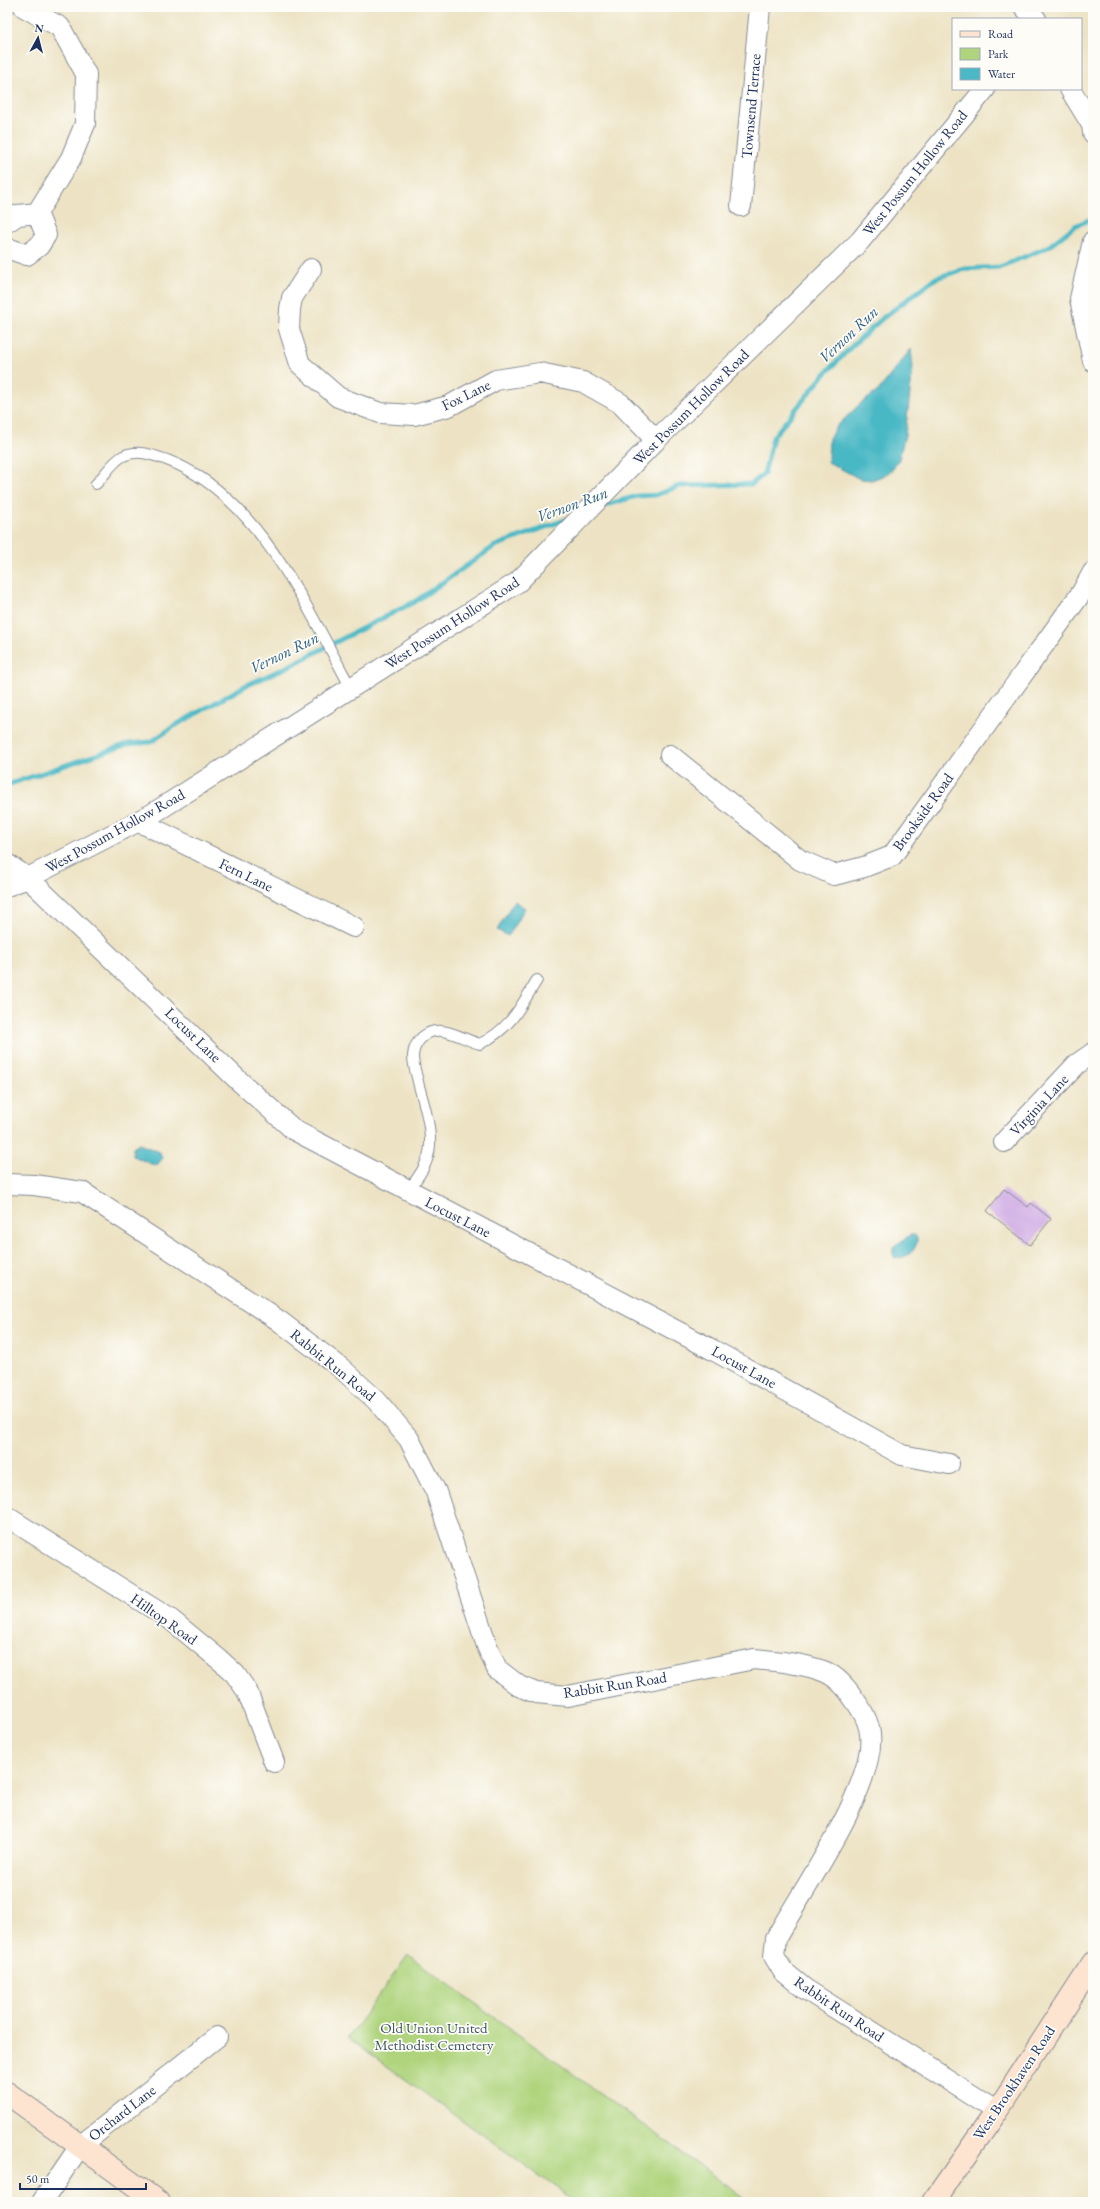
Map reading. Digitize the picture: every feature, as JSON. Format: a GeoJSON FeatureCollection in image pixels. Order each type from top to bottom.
{"type":"FeatureCollection","features":[{"type":"Feature","properties":{"kind":"street"},"geometry":{"type":"LineString","coordinates":[[24,7],[60,27],[86,74],[85,124],[71,158],[37,213]]}},
{"type":"Feature","properties":{"kind":"street","name":"Townsend Terrace"},"geometry":{"type":"LineString","coordinates":[[741,206],[760,7]]}},
{"type":"Feature","properties":{"kind":"street"},"geometry":{"type":"LineString","coordinates":[[1024,7],[1035,18]]}},
{"type":"Feature","properties":{"kind":"street"},"geometry":{"type":"LineString","coordinates":[[1042,18],[1048,7]]}},
{"type":"Feature","properties":{"kind":"street","name":"West Possum Hollow Road"},"geometry":{"type":"LineString","coordinates":[[7,886],[28,878],[138,822],[518,582],[656,440],[860,241],[984,90]]}},
{"type":"Feature","properties":{"kind":"street"},"geometry":{"type":"LineString","coordinates":[[1071,90],[1092,125],[1093,133]]}},
{"type":"Feature","properties":{"kind":"street"},"geometry":{"type":"LineString","coordinates":[[7,222],[18,215],[37,213]]}},
{"type":"Feature","properties":{"kind":"street"},"geometry":{"type":"LineString","coordinates":[[7,248],[27,255],[39,246],[46,235],[37,213]]}},
{"type":"Feature","properties":{"kind":"street"},"geometry":{"type":"LineString","coordinates":[[1093,241],[1080,299],[1093,361]]}},
{"type":"Feature","properties":{"kind":"street","name":"Fox Lane"},"geometry":{"type":"LineString","coordinates":[[310,269],[292,298],[289,329],[300,364],[338,397],[380,413],[414,415],[449,406],[496,380],[540,373],[583,382],[620,403],[656,440]]}},
{"type":"Feature","properties":{"kind":"street","name":"Brookside Road"},"geometry":{"type":"LineString","coordinates":[[670,755],[800,860],[834,875],[864,868],[892,856],[1082,592],[1093,572]]}},
{"type":"Feature","properties":{"kind":"street","name":"Fern Lane"},"geometry":{"type":"LineString","coordinates":[[138,822],[354,928]]}},
{"type":"Feature","properties":{"kind":"street","name":"Locust Lane"},"geometry":{"type":"LineString","coordinates":[[7,864],[28,878],[238,1080],[294,1130],[713,1350],[902,1455],[949,1464]]}},
{"type":"Feature","properties":{"kind":"street","name":"Virginia Lane"},"geometry":{"type":"LineString","coordinates":[[1004,1142],[1077,1064],[1093,1053]]}},
{"type":"Feature","properties":{"kind":"street","name":"Rabbit Run Road"},"geometry":{"type":"LineString","coordinates":[[7,1184],[34,1185],[82,1192],[278,1320],[342,1368],[376,1400],[409,1439],[436,1492],[487,1646],[497,1669],[519,1686],[536,1693],[568,1696],[754,1659],[782,1662],[821,1670],[844,1684],[858,1704],[870,1729],[869,1758],[863,1782],[851,1809],[776,1938],[774,1956],[783,1971],[805,1989],[997,2111]]}},
{"type":"Feature","properties":{"kind":"street","name":"Hilltop Road"},"geometry":{"type":"LineString","coordinates":[[7,1517],[170,1619],[226,1665],[235,1674],[247,1691],[274,1762]]}},
{"type":"Feature","properties":{"kind":"street","name":"West Brookhaven Road"},"geometry":{"type":"LineString","coordinates":[[933,2202],[997,2111],[1093,1963]]}},
{"type":"Feature","properties":{"kind":"street","name":"Orchard Lane"},"geometry":{"type":"LineString","coordinates":[[42,2202],[80,2146],[217,2037]]}},
{"type":"Feature","properties":{"kind":"street"},"geometry":{"type":"LineString","coordinates":[[7,2093],[158,2202]]}},
{"type":"Feature","properties":{"kind":"lane"},"geometry":{"type":"LineString","coordinates":[[96,484],[123,456],[147,453],[187,468],[230,502],[257,529],[292,581],[351,688]]}},
{"type":"Feature","properties":{"kind":"lane"},"geometry":{"type":"LineString","coordinates":[[408,1191],[427,1162],[430,1145],[425,1105],[413,1056],[416,1045],[421,1038],[432,1032],[443,1031],[480,1044],[495,1036],[509,1024],[537,980]]}},
{"type":"Feature","properties":{"kind":"green space","name":"Old Union United Methodist Cemetery"},"geometry":{"type":"Polygon","coordinates":[[[408,1955],[751,2202],[576,2202],[348,2038],[408,1955]]]}},
{"type":"Feature","properties":{"kind":"water"},"geometry":{"type":"Polygon","coordinates":[[[911,349],[913,368],[905,435],[899,459],[893,469],[885,475],[872,480],[860,479],[828,462],[829,438],[838,425],[860,404],[878,391],[911,349]]]}},
{"type":"Feature","properties":{"kind":"water"},"geometry":{"type":"Polygon","coordinates":[[[514,901],[525,908],[508,936],[497,930],[514,901]]]}},
{"type":"Feature","properties":{"kind":"water"},"geometry":{"type":"Polygon","coordinates":[[[139,1144],[160,1152],[162,1159],[156,1166],[133,1156],[133,1148],[139,1144]]]}},
{"type":"Feature","properties":{"kind":"water"},"geometry":{"type":"Polygon","coordinates":[[[910,1235],[915,1235],[917,1238],[916,1246],[907,1255],[895,1258],[893,1254],[893,1247],[910,1235]]]}},
{"type":"Feature","properties":{"kind":"building"},"geometry":{"type":"Polygon","coordinates":[[[1004,1189],[1028,1207],[1031,1203],[1051,1219],[1030,1245],[987,1211],[1004,1189]]]}},
{"type":"Feature","properties":{"kind":"waterway","name":"Vernon Run"},"geometry":{"type":"LineString","coordinates":[[602,506],[637,496],[656,495],[679,486],[752,484],[764,474],[773,437],[824,375],[852,346],[884,317],[936,278],[964,269],[1000,267],[1048,247],[1075,226],[1093,218]]}},
{"type":"Feature","properties":{"kind":"waterway","name":"Vernon Run"},"geometry":{"type":"LineString","coordinates":[[7,785],[128,744],[151,742],[176,725],[245,686],[289,666],[416,601],[495,546],[570,518]]}}]}
